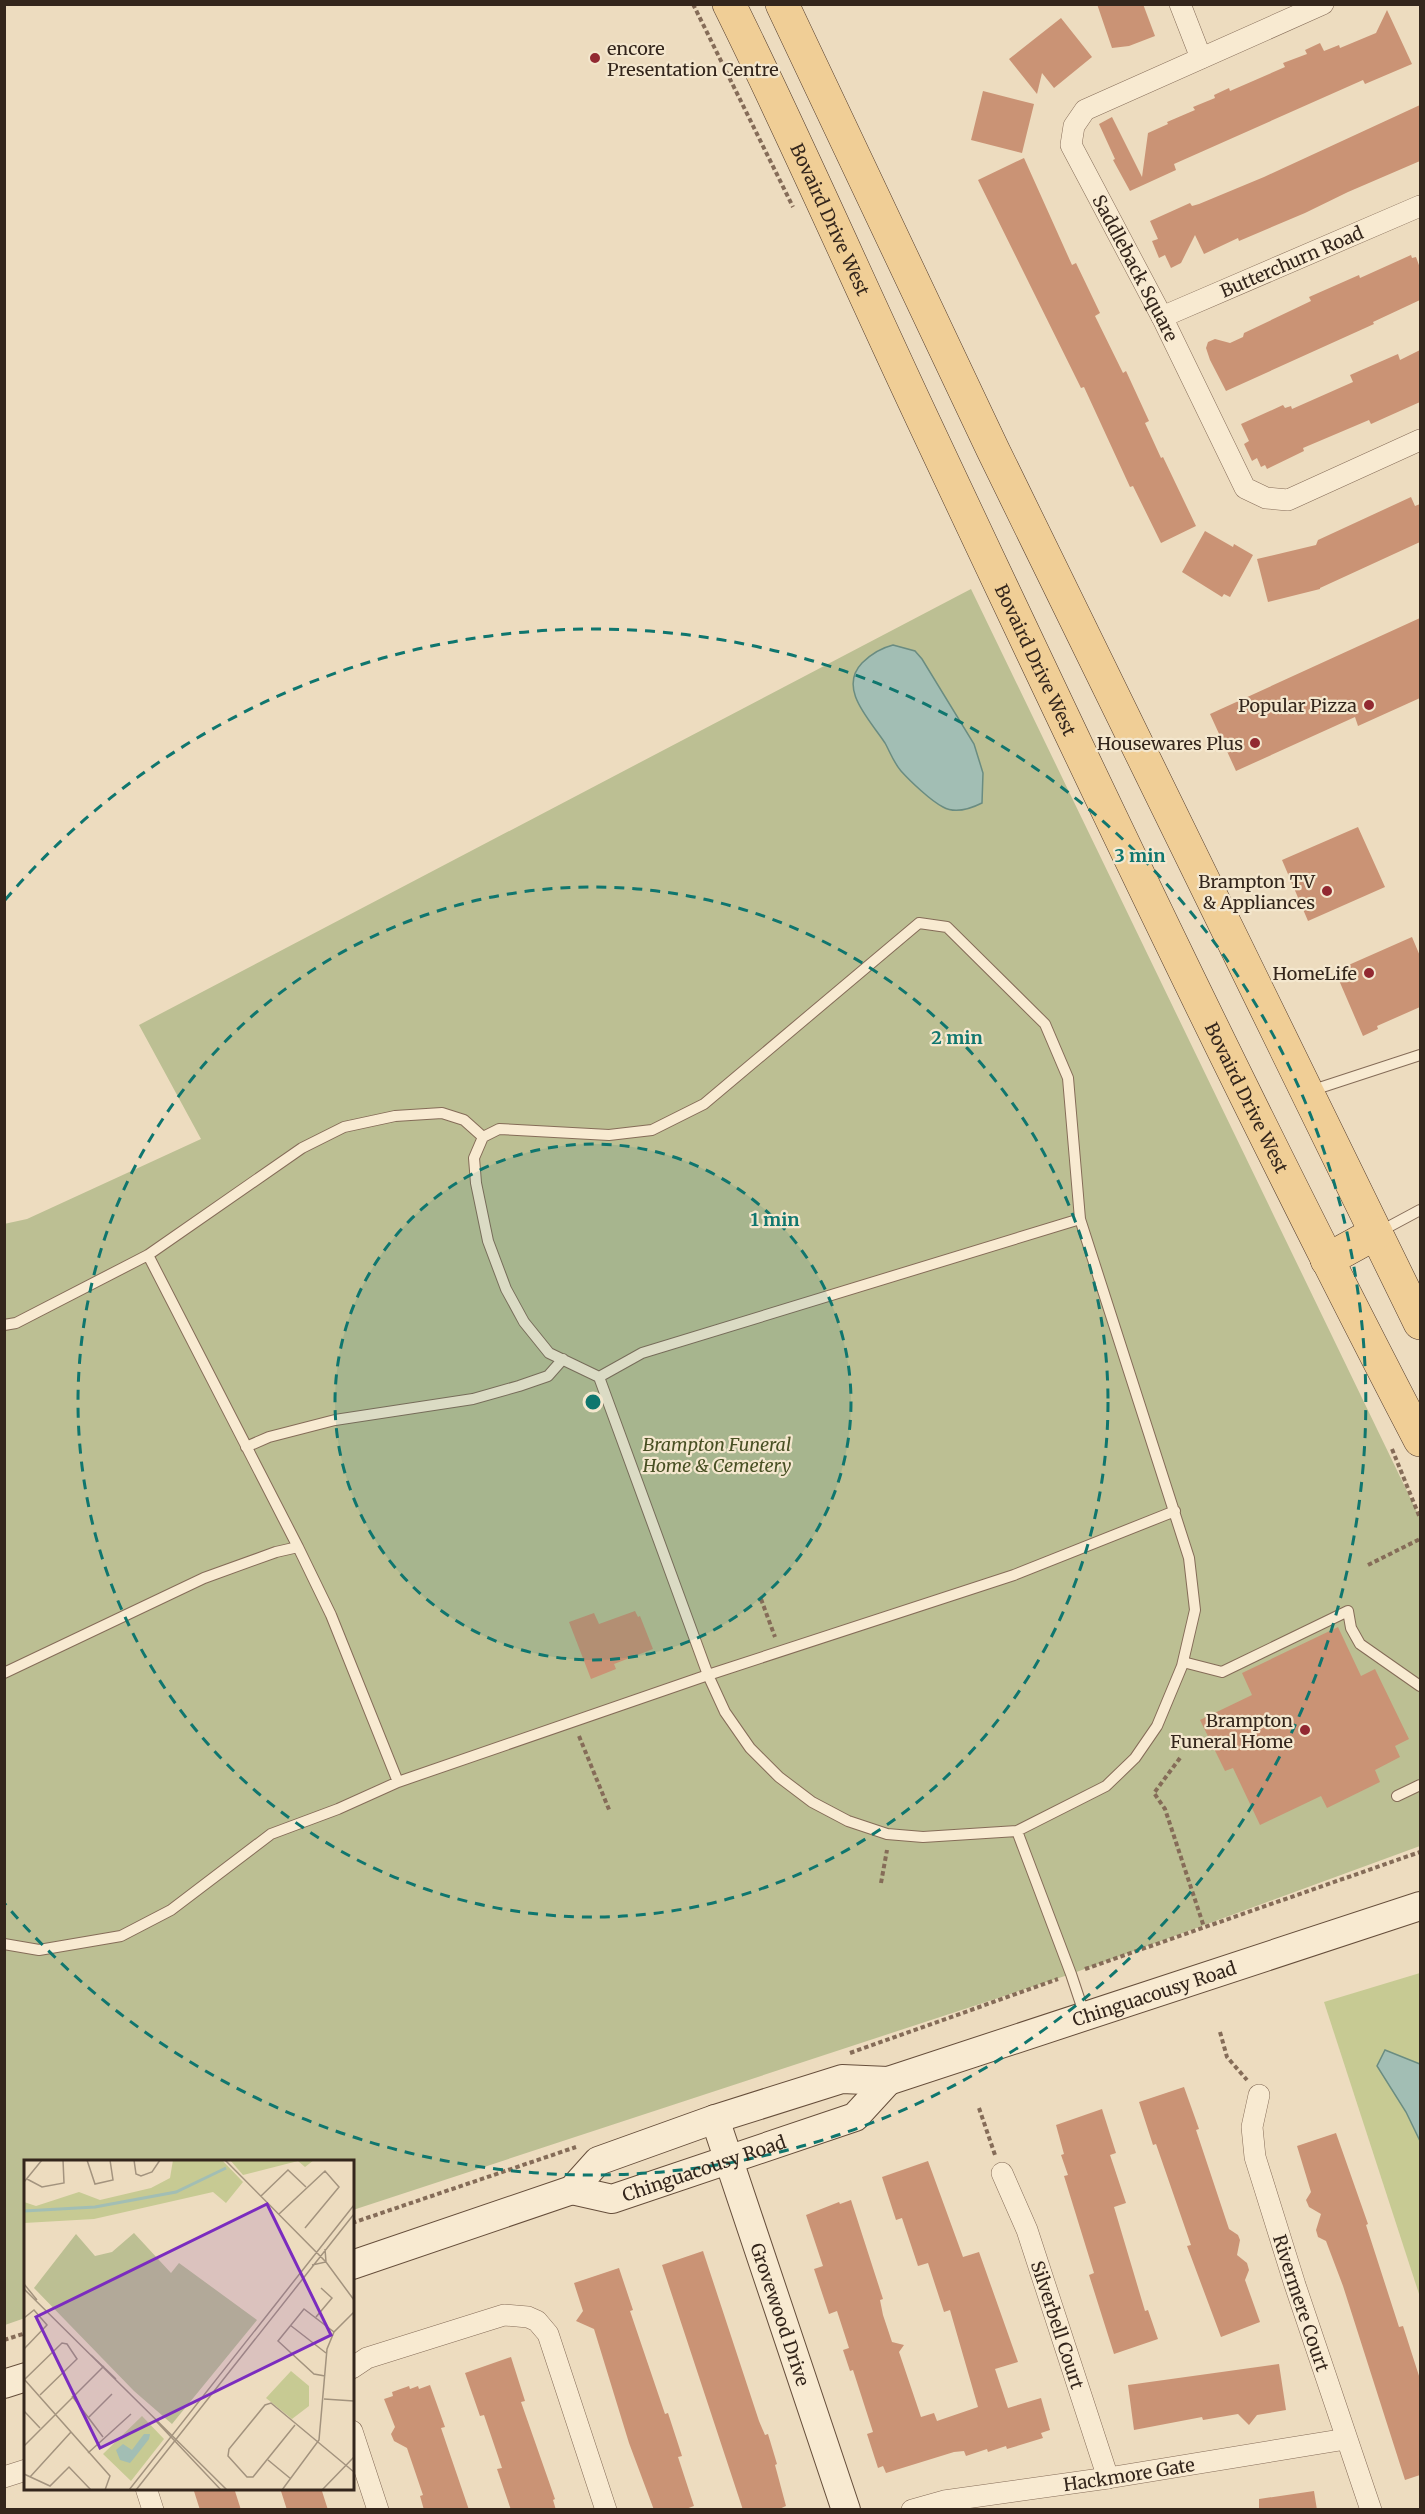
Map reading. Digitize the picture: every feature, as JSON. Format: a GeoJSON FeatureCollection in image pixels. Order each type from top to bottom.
{"type":"FeatureCollection","features":[{"type":"Feature","properties":{"kind":"main road","name":"Bovaird Drive West"},"geometry":{"type":"LineString","coordinates":[[729,4],[1151,899],[1327,1260],[1420,1440]]}},
{"type":"Feature","properties":{"kind":"main road"},"geometry":{"type":"LineString","coordinates":[[782,4],[999,460],[1420,1323]]}},
{"type":"Feature","properties":{"kind":"main road"},"geometry":{"type":"LineString","coordinates":[[1327,1260],[1376,1233]]}},
{"type":"Feature","properties":{"kind":"main road","name":"Chinguacousy Road"},"geometry":{"type":"LineString","coordinates":[[354,2264],[572,2190],[598,2161],[715,2119],[842,2079],[888,2081],[1420,1906]]}},
{"type":"Feature","properties":{"kind":"main road","name":"Chinguacousy Road"},"geometry":{"type":"LineString","coordinates":[[572,2190],[612,2199],[855,2117],[888,2081]]}},
{"type":"Feature","properties":{"kind":"main road","name":"Grovewood Drive"},"geometry":{"type":"LineString","coordinates":[[715,2119],[846,2510]]}},
{"type":"Feature","properties":{"kind":"main road"},"geometry":{"type":"LineString","coordinates":[[4,2385],[24,2378]]}},
{"type":"Feature","properties":{"kind":"street"},"geometry":{"type":"LineString","coordinates":[[1180,4],[1201,58]]}},
{"type":"Feature","properties":{"kind":"street","name":"Saddleback Square"},"geometry":{"type":"LineString","coordinates":[[1323,4],[1085,110],[1074,126],[1071,145],[1162,317],[1245,488],[1266,498],[1288,500],[1420,440]]}},
{"type":"Feature","properties":{"kind":"street","name":"Butterchurn Road"},"geometry":{"type":"LineString","coordinates":[[1162,317],[1420,206]]}},
{"type":"Feature","properties":{"kind":"street","name":"Rivermere Court"},"geometry":{"type":"LineString","coordinates":[[1259,2095],[1252,2127],[1255,2157],[1295,2286],[1371,2510]]}},
{"type":"Feature","properties":{"kind":"street","name":"Silverbell Court"},"geometry":{"type":"LineString","coordinates":[[1002,2173],[1028,2230],[1108,2478]]}},
{"type":"Feature","properties":{"kind":"street"},"geometry":{"type":"LineString","coordinates":[[354,2367],[366,2358],[504,2315],[528,2317],[537,2321],[548,2334],[606,2510]]}},
{"type":"Feature","properties":{"kind":"street"},"geometry":{"type":"LineString","coordinates":[[354,2437],[378,2510]]}},
{"type":"Feature","properties":{"kind":"street","name":"Hackmore Gate"},"geometry":{"type":"LineString","coordinates":[[912,2510],[944,2501],[1108,2478],[1346,2439]]}},
{"type":"Feature","properties":{"kind":"street"},"geometry":{"type":"LineString","coordinates":[[4,2477],[24,2471]]}},
{"type":"Feature","properties":{"kind":"street"},"geometry":{"type":"LineString","coordinates":[[147,2490],[153,2510]]}},
{"type":"Feature","properties":{"kind":"lane"},"geometry":{"type":"LineString","coordinates":[[919,923],[947,927],[1045,1024],[1068,1078],[1080,1219],[1190,1558],[1195,1610],[1183,1662],[1157,1726],[1135,1758],[1106,1786],[1017,1831],[923,1837],[889,1834],[848,1821],[812,1802],[779,1777],[744,1739],[725,1712],[708,1675],[599,1377],[549,1353],[524,1322],[506,1289],[488,1241],[476,1183],[474,1158],[483,1137],[500,1129],[609,1136],[652,1130],[704,1104],[919,923]]}},
{"type":"Feature","properties":{"kind":"lane"},"geometry":{"type":"LineString","coordinates":[[1307,1092],[1420,1055]]}},
{"type":"Feature","properties":{"kind":"lane"},"geometry":{"type":"LineString","coordinates":[[4,1325],[16,1323],[148,1255],[302,1148],[344,1127],[395,1116],[442,1113],[464,1120],[483,1137]]}},
{"type":"Feature","properties":{"kind":"lane"},"geometry":{"type":"LineString","coordinates":[[1376,1233],[1420,1210]]}},
{"type":"Feature","properties":{"kind":"lane"},"geometry":{"type":"LineString","coordinates":[[599,1377],[642,1353],[1080,1219]]}},
{"type":"Feature","properties":{"kind":"lane"},"geometry":{"type":"LineString","coordinates":[[148,1255],[331,1615],[398,1782]]}},
{"type":"Feature","properties":{"kind":"lane"},"geometry":{"type":"LineString","coordinates":[[246,1447],[269,1437],[335,1420],[473,1399],[548,1376],[563,1359]]}},
{"type":"Feature","properties":{"kind":"lane"},"geometry":{"type":"LineString","coordinates":[[4,1944],[39,1950],[121,1936],[171,1910],[272,1834],[338,1809],[398,1782],[708,1675],[1014,1575],[1175,1511]]}},
{"type":"Feature","properties":{"kind":"lane"},"geometry":{"type":"LineString","coordinates":[[4,1673],[204,1578],[276,1552],[298,1547]]}},
{"type":"Feature","properties":{"kind":"lane"},"geometry":{"type":"LineString","coordinates":[[1183,1662],[1222,1672],[1348,1611],[1354,1635],[1366,1649],[1420,1686]]}},
{"type":"Feature","properties":{"kind":"lane"},"geometry":{"type":"LineString","coordinates":[[1397,1796],[1420,1785]]}},
{"type":"Feature","properties":{"kind":"lane"},"geometry":{"type":"LineString","coordinates":[[1017,1831],[1085,2016]]}},
{"type":"Feature","properties":{"kind":"path"},"geometry":{"type":"LineString","coordinates":[[1368,1565],[1420,1539]]}},
{"type":"Feature","properties":{"kind":"path"},"geometry":{"type":"LineString","coordinates":[[761,1599],[780,1651]]}},
{"type":"Feature","properties":{"kind":"path"},"geometry":{"type":"LineString","coordinates":[[573,1721],[610,1812]]}},
{"type":"Feature","properties":{"kind":"path"},"geometry":{"type":"LineString","coordinates":[[1180,1758],[1154,1793],[1165,1809],[1204,1927]]}},
{"type":"Feature","properties":{"kind":"path"},"geometry":{"type":"LineString","coordinates":[[881,1884],[889,1834]]}},
{"type":"Feature","properties":{"kind":"path"},"geometry":{"type":"LineString","coordinates":[[845,2055],[1420,1852]]}},
{"type":"Feature","properties":{"kind":"path"},"geometry":{"type":"LineString","coordinates":[[1220,2032],[1227,2057],[1259,2095]]}},
{"type":"Feature","properties":{"kind":"path"},"geometry":{"type":"LineString","coordinates":[[979,2108],[1002,2173]]}},
{"type":"Feature","properties":{"kind":"path"},"geometry":{"type":"LineString","coordinates":[[354,2222],[586,2144]]}},
{"type":"Feature","properties":{"kind":"path"},"geometry":{"type":"LineString","coordinates":[[4,2340],[24,2334]]}},
{"type":"Feature","properties":{"kind":"green space","name":"Brampton Funeral Home & Cemetery"},"geometry":{"type":"Polygon","coordinates":[[[971,589],[1420,1518],[1420,1846],[1071,1974],[354,2210],[354,2160],[24,2160],[24,2318],[5,2325],[4,1224],[27,1219],[201,1139],[139,1025],[971,589]]]}},
{"type":"Feature","properties":{"kind":"green space"},"geometry":{"type":"Polygon","coordinates":[[[1420,1973],[1420,2297],[1324,2002],[1420,1973]]]}},
{"type":"Feature","properties":{"kind":"water"},"geometry":{"type":"Polygon","coordinates":[[[893,645],[915,651],[922,659],[974,744],[983,773],[982,803],[968,809],[952,810],[927,796],[899,768],[865,715],[855,694],[853,683],[855,673],[869,657],[893,645]]]}},
{"type":"Feature","properties":{"kind":"water"},"geometry":{"type":"Polygon","coordinates":[[[1385,2050],[1420,2064],[1420,2141],[1406,2112],[1377,2066],[1385,2050]]]}},
{"type":"Feature","properties":{"kind":"building"},"geometry":{"type":"Polygon","coordinates":[[[1097,4],[1143,4],[1155,36],[1129,46],[1112,48],[1097,4]]]}},
{"type":"Feature","properties":{"kind":"building"},"geometry":{"type":"Polygon","coordinates":[[[1387,10],[1412,64],[1365,84],[1363,80],[1174,164],[1176,170],[1130,191],[1113,160],[1115,159],[1099,124],[1112,117],[1142,177],[1148,133],[1195,110],[1193,107],[1215,98],[1214,95],[1229,88],[1230,91],[1285,67],[1283,63],[1307,54],[1305,50],[1320,43],[1324,51],[1339,45],[1340,48],[1376,33],[1387,10]]]}},
{"type":"Feature","properties":{"kind":"building"},"geometry":{"type":"Polygon","coordinates":[[[1061,18],[1092,57],[1054,88],[1042,73],[1037,94],[1009,59],[1061,18]]]}},
{"type":"Feature","properties":{"kind":"building"},"geometry":{"type":"Polygon","coordinates":[[[983,91],[1034,104],[1022,153],[971,140],[983,91]]]}},
{"type":"Feature","properties":{"kind":"building"},"geometry":{"type":"Polygon","coordinates":[[[1420,105],[1420,161],[1305,213],[1239,241],[1238,238],[1204,254],[1195,235],[1181,263],[1171,268],[1165,255],[1159,258],[1152,241],[1158,239],[1150,221],[1190,203],[1192,206],[1199,204],[1264,177],[1420,105]]]}},
{"type":"Feature","properties":{"kind":"building"},"geometry":{"type":"Polygon","coordinates":[[[1024,158],[1072,265],[1076,263],[1100,313],[1095,316],[1123,373],[1126,371],[1149,421],[1145,423],[1196,526],[1161,543],[1133,486],[1130,487],[1084,387],[1081,388],[978,180],[1024,158]]]}},
{"type":"Feature","properties":{"kind":"building"},"geometry":{"type":"Polygon","coordinates":[[[1411,255],[1412,258],[1416,257],[1420,268],[1420,300],[1373,322],[1374,324],[1226,391],[1210,360],[1206,348],[1208,342],[1215,339],[1230,343],[1243,337],[1244,333],[1311,301],[1309,297],[1359,275],[1360,278],[1411,255]]]}},
{"type":"Feature","properties":{"kind":"building"},"geometry":{"type":"Polygon","coordinates":[[[1420,350],[1420,402],[1371,424],[1369,420],[1303,448],[1304,451],[1267,469],[1265,465],[1261,467],[1257,458],[1252,461],[1244,444],[1249,441],[1241,424],[1283,405],[1285,408],[1291,406],[1292,409],[1353,382],[1350,375],[1398,354],[1400,360],[1420,350]]]}},
{"type":"Feature","properties":{"kind":"building"},"geometry":{"type":"Polygon","coordinates":[[[1411,497],[1415,506],[1420,504],[1420,542],[1320,589],[1268,602],[1257,559],[1316,545],[1318,540],[1411,497]]]}},
{"type":"Feature","properties":{"kind":"building"},"geometry":{"type":"Polygon","coordinates":[[[1205,531],[1253,555],[1230,597],[1224,594],[1222,597],[1182,572],[1205,531]]]}},
{"type":"Feature","properties":{"kind":"building"},"geometry":{"type":"Polygon","coordinates":[[[1420,618],[1420,698],[1358,726],[1355,717],[1236,771],[1210,714],[1420,618]]]}},
{"type":"Feature","properties":{"kind":"building"},"geometry":{"type":"Polygon","coordinates":[[[1358,827],[1385,887],[1308,921],[1282,860],[1358,827]]]}},
{"type":"Feature","properties":{"kind":"building"},"geometry":{"type":"Polygon","coordinates":[[[1412,937],[1420,956],[1420,1007],[1377,1026],[1378,1029],[1363,1036],[1335,971],[1412,937]]]}},
{"type":"Feature","properties":{"kind":"building"},"geometry":{"type":"Polygon","coordinates":[[[635,1611],[638,1617],[640,1616],[653,1649],[614,1664],[616,1669],[591,1679],[569,1622],[594,1613],[599,1624],[635,1611]]]}},
{"type":"Feature","properties":{"kind":"building","name":"Brampton Funeral Home"},"geometry":{"type":"Polygon","coordinates":[[[1338,1627],[1361,1676],[1375,1669],[1409,1739],[1395,1746],[1400,1757],[1375,1770],[1380,1782],[1327,1808],[1321,1796],[1260,1825],[1233,1768],[1225,1771],[1200,1720],[1252,1695],[1242,1673],[1338,1627]]]}},
{"type":"Feature","properties":{"kind":"building"},"geometry":{"type":"Polygon","coordinates":[[[1184,2087],[1229,2229],[1238,2235],[1240,2240],[1237,2255],[1247,2263],[1249,2270],[1245,2280],[1260,2322],[1221,2337],[1187,2246],[1191,2245],[1156,2144],[1153,2145],[1139,2102],[1184,2087]]]}},
{"type":"Feature","properties":{"kind":"building"},"geometry":{"type":"Polygon","coordinates":[[[1102,2109],[1116,2153],[1110,2155],[1126,2203],[1114,2207],[1145,2311],[1148,2310],[1158,2339],[1114,2354],[1089,2275],[1094,2273],[1064,2176],[1068,2175],[1061,2155],[1064,2154],[1056,2125],[1102,2109]]]}},
{"type":"Feature","properties":{"kind":"building"},"geometry":{"type":"Polygon","coordinates":[[[1336,2133],[1368,2224],[1366,2225],[1399,2327],[1403,2326],[1420,2379],[1420,2475],[1405,2480],[1343,2286],[1326,2241],[1318,2237],[1316,2230],[1321,2214],[1309,2207],[1306,2200],[1311,2192],[1297,2146],[1336,2133]]]}},
{"type":"Feature","properties":{"kind":"building"},"geometry":{"type":"Polygon","coordinates":[[[928,2161],[963,2257],[979,2252],[1018,2362],[995,2369],[1008,2408],[1041,2398],[1050,2430],[1041,2433],[1043,2438],[1007,2449],[1006,2446],[988,2452],[987,2449],[966,2456],[964,2451],[954,2452],[886,2473],[883,2466],[878,2468],[867,2434],[873,2432],[853,2370],[850,2371],[843,2350],[849,2348],[837,2311],[829,2314],[814,2269],[823,2266],[806,2215],[839,2202],[840,2204],[851,2200],[883,2299],[880,2300],[883,2315],[892,2342],[904,2345],[899,2352],[921,2417],[934,2413],[937,2421],[978,2407],[950,2310],[944,2312],[928,2263],[918,2266],[902,2218],[896,2220],[882,2177],[928,2161]]]}},
{"type":"Feature","properties":{"kind":"building"},"geometry":{"type":"Polygon","coordinates":[[[703,2251],[759,2421],[765,2435],[768,2434],[777,2464],[775,2465],[786,2506],[777,2510],[743,2510],[662,2265],[703,2251]]]}},
{"type":"Feature","properties":{"kind":"building"},"geometry":{"type":"Polygon","coordinates":[[[619,2268],[633,2310],[630,2311],[665,2414],[668,2413],[682,2456],[678,2457],[694,2506],[683,2510],[654,2510],[629,2443],[594,2329],[576,2321],[583,2311],[574,2283],[619,2268]]]}},
{"type":"Feature","properties":{"kind":"building"},"geometry":{"type":"Polygon","coordinates":[[[511,2357],[525,2401],[521,2402],[555,2499],[553,2500],[556,2510],[511,2510],[497,2469],[502,2468],[484,2415],[480,2416],[465,2373],[511,2357]]]}},
{"type":"Feature","properties":{"kind":"building"},"geometry":{"type":"Polygon","coordinates":[[[1279,2364],[1286,2410],[1257,2415],[1249,2425],[1238,2414],[1203,2420],[1202,2417],[1134,2430],[1128,2385],[1279,2364]]]}},
{"type":"Feature","properties":{"kind":"building"},"geometry":{"type":"Polygon","coordinates":[[[430,2385],[445,2427],[441,2428],[469,2510],[424,2510],[420,2496],[423,2495],[407,2448],[394,2441],[391,2434],[395,2427],[384,2399],[393,2396],[392,2392],[409,2386],[410,2389],[418,2386],[419,2389],[430,2385]]]}},
{"type":"Feature","properties":{"kind":"building"},"geometry":{"type":"Polygon","coordinates":[[[194,2490],[235,2490],[241,2510],[200,2510],[194,2490]]]}},
{"type":"Feature","properties":{"kind":"building"},"geometry":{"type":"Polygon","coordinates":[[[281,2490],[322,2490],[328,2510],[287,2510],[281,2490]]]}},
{"type":"Feature","properties":{"kind":"building"},"geometry":{"type":"Polygon","coordinates":[[[1314,2491],[1317,2510],[1259,2510],[1259,2499],[1314,2491]]]}},
{"type":"Feature","properties":{"kind":"place","name":"encore Presentation Centre"},"geometry":{"type":"Point","coordinates":[595,58]}},
{"type":"Feature","properties":{"kind":"place","name":"Popular Pizza"},"geometry":{"type":"Point","coordinates":[1369,705]}},
{"type":"Feature","properties":{"kind":"place","name":"Housewares Plus"},"geometry":{"type":"Point","coordinates":[1255,743]}},
{"type":"Feature","properties":{"kind":"place","name":"Brampton TV & Appliances"},"geometry":{"type":"Point","coordinates":[1327,891]}},
{"type":"Feature","properties":{"kind":"place","name":"HomeLife"},"geometry":{"type":"Point","coordinates":[1369,973]}},
{"type":"Feature","properties":{"kind":"place","name":"Brampton Funeral Home"},"geometry":{"type":"Point","coordinates":[1305,1730]}}]}
